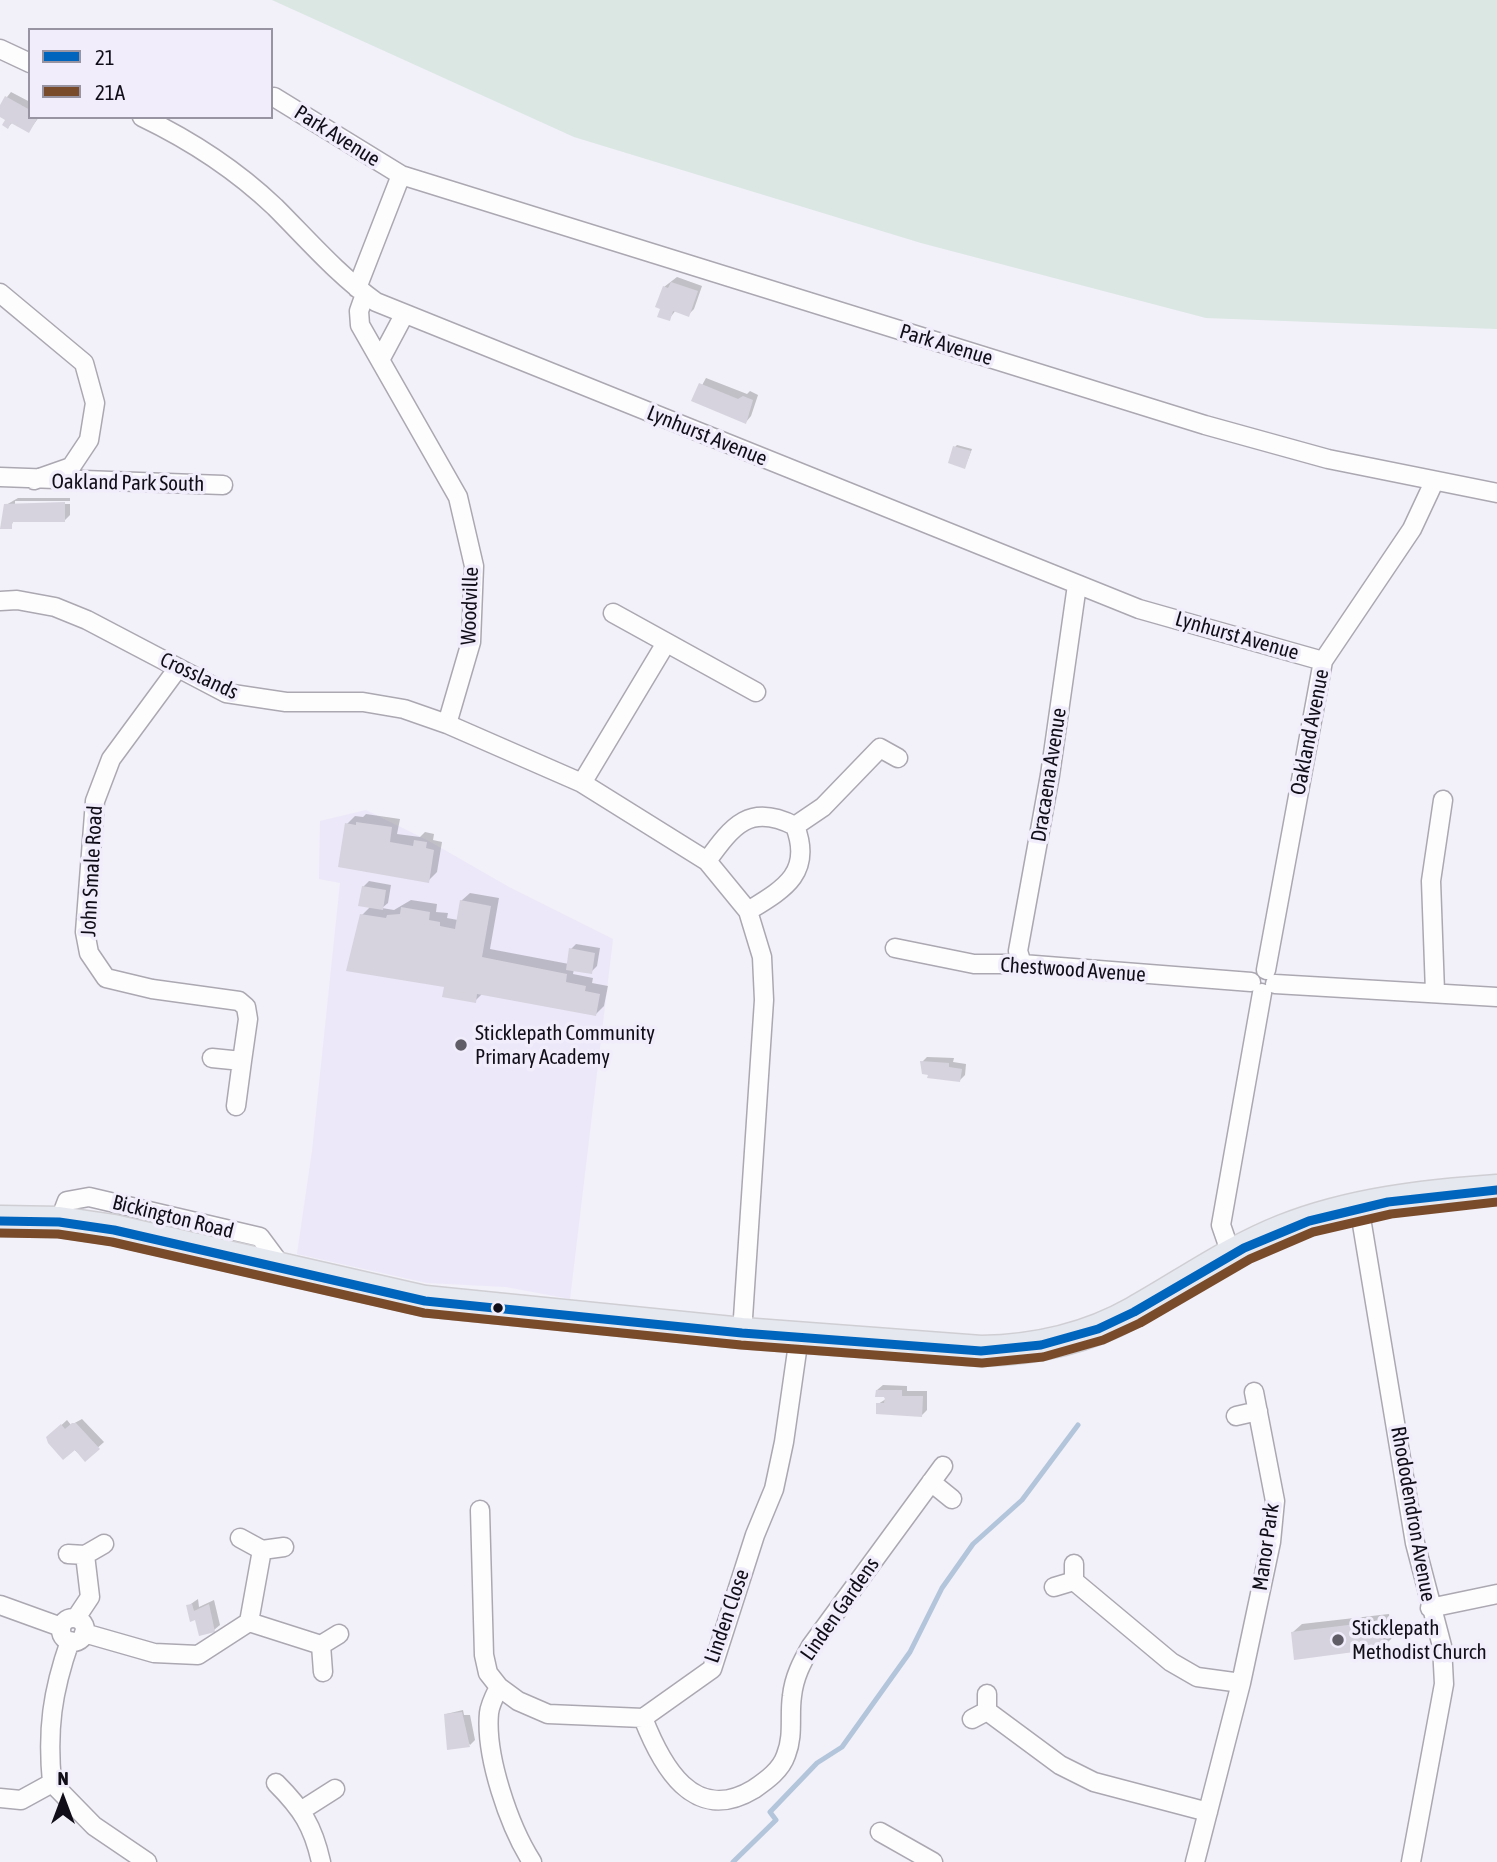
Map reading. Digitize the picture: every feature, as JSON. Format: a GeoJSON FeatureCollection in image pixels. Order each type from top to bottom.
{"type":"FeatureCollection","features":[{"type":"Feature","properties":{"kind":"main road","name":"Bickington Road"},"geometry":{"type":"LineString","coordinates":[[0,1221],[59,1222],[139,1235],[425,1301],[742,1333],[936,1349],[1013,1350],[1056,1342],[1132,1313],[1231,1254],[1284,1229],[1359,1206],[1497,1190]]}},
{"type":"Feature","properties":{"kind":"street"},"geometry":{"type":"LineString","coordinates":[[0,49],[28,62]]}},
{"type":"Feature","properties":{"kind":"street","name":"Park Avenue"},"geometry":{"type":"LineString","coordinates":[[274,97],[401,175],[1205,425],[1328,459],[1497,493]]}},
{"type":"Feature","properties":{"kind":"street","name":"Lynhurst Avenue"},"geometry":{"type":"LineString","coordinates":[[146,119],[184,137],[221,161],[274,206],[361,291],[404,315],[1139,609],[1323,660]]}},
{"type":"Feature","properties":{"kind":"street","name":"Park Avenue"},"geometry":{"type":"LineString","coordinates":[[361,291],[401,175]]}},
{"type":"Feature","properties":{"kind":"street","name":"Woodville"},"geometry":{"type":"LineString","coordinates":[[361,291],[360,325],[458,497],[474,566],[471,642],[447,724]]}},
{"type":"Feature","properties":{"kind":"street","name":"Oakland Park South"},"geometry":{"type":"LineString","coordinates":[[0,293],[84,363],[95,403],[89,440],[71,467],[34,480]]}},
{"type":"Feature","properties":{"kind":"street"},"geometry":{"type":"LineString","coordinates":[[380,360],[404,315]]}},
{"type":"Feature","properties":{"kind":"street","name":"Oakland Park South"},"geometry":{"type":"LineString","coordinates":[[0,478],[223,485]]}},
{"type":"Feature","properties":{"kind":"street","name":"Oakland Avenue"},"geometry":{"type":"LineString","coordinates":[[1231,1254],[1222,1225],[1263,982],[1323,660],[1412,529],[1434,482]]}},
{"type":"Feature","properties":{"kind":"street","name":"Dracaena Avenue"},"geometry":{"type":"LineString","coordinates":[[1022,964],[1018,951],[1050,775],[1077,585]]}},
{"type":"Feature","properties":{"kind":"street","name":"Crosslands"},"geometry":{"type":"LineString","coordinates":[[0,601],[16,600],[55,607],[87,620],[226,693],[256,700],[363,702],[404,709],[447,724]]}},
{"type":"Feature","properties":{"kind":"street"},"geometry":{"type":"LineString","coordinates":[[612,612],[757,692]]}},
{"type":"Feature","properties":{"kind":"street"},"geometry":{"type":"LineString","coordinates":[[582,783],[666,643]]}},
{"type":"Feature","properties":{"kind":"street","name":"John Smale Road"},"geometry":{"type":"LineString","coordinates":[[178,668],[111,759],[95,801],[85,932],[89,953],[106,978],[152,989],[239,1001],[246,1007],[248,1019],[236,1106]]}},
{"type":"Feature","properties":{"kind":"street"},"geometry":{"type":"LineString","coordinates":[[447,724],[582,783],[707,861],[748,911],[762,957],[764,1000],[742,1333]]}},
{"type":"Feature","properties":{"kind":"street"},"geometry":{"type":"LineString","coordinates":[[795,826],[823,807],[880,748],[898,758]]}},
{"type":"Feature","properties":{"kind":"street"},"geometry":{"type":"LineString","coordinates":[[1435,992],[1431,880],[1443,800]]}},
{"type":"Feature","properties":{"kind":"street"},"geometry":{"type":"LineString","coordinates":[[707,861],[724,838],[743,820],[762,814],[778,817],[795,826],[803,857],[797,873],[748,911]]}},
{"type":"Feature","properties":{"kind":"street","name":"Chestwood Avenue"},"geometry":{"type":"LineString","coordinates":[[895,948],[974,964],[1022,964],[1497,997]]}},
{"type":"Feature","properties":{"kind":"street"},"geometry":{"type":"LineString","coordinates":[[212,1058],[242,1061]]}},
{"type":"Feature","properties":{"kind":"street","name":"Rhododendron Avenue"},"geometry":{"type":"LineString","coordinates":[[1359,1206],[1415,1543],[1442,1646],[1444,1684],[1411,1862]]}},
{"type":"Feature","properties":{"kind":"street","name":"Linden Close"},"geometry":{"type":"LineString","coordinates":[[643,1718],[712,1669],[751,1548],[774,1489],[784,1442],[799,1337]]}},
{"type":"Feature","properties":{"kind":"street","name":"Manor Park"},"geometry":{"type":"LineString","coordinates":[[1195,1862],[1241,1683],[1271,1542],[1275,1501],[1254,1392]]}},
{"type":"Feature","properties":{"kind":"street"},"geometry":{"type":"LineString","coordinates":[[1237,1416],[1258,1411]]}},
{"type":"Feature","properties":{"kind":"street","name":"Linden Gardens"},"geometry":{"type":"LineString","coordinates":[[643,1718],[668,1772],[682,1787],[701,1797],[724,1800],[747,1793],[765,1782],[777,1771],[786,1756],[792,1732],[792,1696],[799,1668],[811,1646],[943,1466]]}},
{"type":"Feature","properties":{"kind":"street"},"geometry":{"type":"LineString","coordinates":[[931,1482],[952,1499]]}},
{"type":"Feature","properties":{"kind":"street"},"geometry":{"type":"LineString","coordinates":[[480,1510],[484,1655],[488,1673],[499,1687],[518,1701],[548,1714],[643,1718]]}},
{"type":"Feature","properties":{"kind":"street"},"geometry":{"type":"LineString","coordinates":[[240,1538],[262,1549],[284,1547]]}},
{"type":"Feature","properties":{"kind":"street"},"geometry":{"type":"LineString","coordinates":[[104,1544],[76,1555],[90,1597],[73,1630],[58,1676],[48,1739],[51,1783],[94,1826],[147,1862]]}},
{"type":"Feature","properties":{"kind":"street"},"geometry":{"type":"LineString","coordinates":[[0,1605],[73,1630],[154,1653],[198,1655],[249,1622],[262,1549]]}},
{"type":"Feature","properties":{"kind":"street"},"geometry":{"type":"LineString","coordinates":[[1054,1587],[1074,1573],[1171,1662],[1196,1677],[1241,1683]]}},
{"type":"Feature","properties":{"kind":"street"},"geometry":{"type":"LineString","coordinates":[[1430,1608],[1497,1594]]}},
{"type":"Feature","properties":{"kind":"street"},"geometry":{"type":"LineString","coordinates":[[249,1622],[321,1645],[339,1634]]}},
{"type":"Feature","properties":{"kind":"street"},"geometry":{"type":"LineString","coordinates":[[321,1645],[323,1672]]}},
{"type":"Feature","properties":{"kind":"street"},"geometry":{"type":"LineString","coordinates":[[499,1687],[489,1709],[488,1735],[498,1780],[532,1862]]}},
{"type":"Feature","properties":{"kind":"street"},"geometry":{"type":"LineString","coordinates":[[982,1708],[1060,1765],[1094,1782],[1208,1812]]}},
{"type":"Feature","properties":{"kind":"street"},"geometry":{"type":"LineString","coordinates":[[0,1798],[21,1800],[51,1783]]}},
{"type":"Feature","properties":{"kind":"street"},"geometry":{"type":"LineString","coordinates":[[276,1783],[302,1810],[317,1842],[321,1862]]}},
{"type":"Feature","properties":{"kind":"street"},"geometry":{"type":"LineString","coordinates":[[302,1810],[335,1789]]}},
{"type":"Feature","properties":{"kind":"street"},"geometry":{"type":"LineString","coordinates":[[880,1832],[933,1862]]}},
{"type":"Feature","properties":{"kind":"shaded area"},"geometry":{"type":"Polygon","coordinates":[[[272,0],[1497,0],[1497,329],[1206,318],[921,243],[574,137],[272,0]]]}},
{"type":"Feature","properties":{"kind":"shaded area","name":"Sticklepath Community Primary Academy"},"geometry":{"type":"Polygon","coordinates":[[[366,810],[613,939],[570,1299],[506,1287],[427,1283],[297,1254],[312,1151],[340,883],[319,879],[320,821],[366,810]]]}},
{"type":"Feature","properties":{"kind":"building"},"geometry":{"type":"Polygon","coordinates":[[[5,96],[28,109],[28,119],[37,119],[29,133],[11,123],[8,129],[2,125],[5,120],[0,117],[0,105],[5,96]]]}},
{"type":"Feature","properties":{"kind":"building"},"geometry":{"type":"Polygon","coordinates":[[[671,282],[698,291],[689,317],[673,311],[670,321],[657,317],[660,309],[655,307],[663,286],[668,288],[671,282]]]}},
{"type":"Feature","properties":{"kind":"building"},"geometry":{"type":"Polygon","coordinates":[[[699,383],[738,399],[743,396],[753,400],[746,424],[691,401],[699,383]]]}},
{"type":"Feature","properties":{"kind":"building"},"geometry":{"type":"Polygon","coordinates":[[[953,446],[971,451],[965,469],[948,463],[953,446]]]}},
{"type":"Feature","properties":{"kind":"building"},"geometry":{"type":"Polygon","coordinates":[[[65,502],[65,522],[12,522],[12,529],[0,529],[4,504],[65,502]]]}},
{"type":"Feature","properties":{"kind":"building"},"geometry":{"type":"Polygon","coordinates":[[[356,822],[392,827],[390,842],[413,846],[414,840],[427,842],[426,848],[434,850],[429,883],[338,867],[345,823],[356,825],[356,822]]]}},
{"type":"Feature","properties":{"kind":"building"},"geometry":{"type":"Polygon","coordinates":[[[362,886],[386,890],[383,910],[358,906],[362,886]]]}},
{"type":"Feature","properties":{"kind":"building"},"geometry":{"type":"Polygon","coordinates":[[[460,900],[491,906],[482,957],[567,974],[566,982],[586,986],[585,991],[600,994],[596,1016],[477,994],[476,1003],[442,997],[444,987],[346,971],[360,914],[386,918],[387,915],[400,914],[401,907],[430,912],[429,920],[455,929],[460,900]]]}},
{"type":"Feature","properties":{"kind":"building"},"geometry":{"type":"Polygon","coordinates":[[[569,948],[595,953],[592,974],[566,970],[569,948]]]}},
{"type":"Feature","properties":{"kind":"building"},"geometry":{"type":"Polygon","coordinates":[[[920,1061],[949,1063],[949,1067],[962,1069],[960,1082],[927,1078],[928,1075],[922,1074],[920,1061]]]}},
{"type":"Feature","properties":{"kind":"building"},"geometry":{"type":"Polygon","coordinates":[[[876,1390],[902,1390],[902,1396],[923,1396],[922,1417],[876,1414],[876,1403],[884,1403],[885,1397],[875,1397],[876,1390]]]}},
{"type":"Feature","properties":{"kind":"building"},"geometry":{"type":"Polygon","coordinates":[[[76,1423],[100,1449],[85,1462],[75,1450],[63,1460],[46,1437],[61,1424],[65,1429],[76,1423]]]}},
{"type":"Feature","properties":{"kind":"building"},"geometry":{"type":"Polygon","coordinates":[[[192,1604],[194,1611],[209,1604],[215,1632],[199,1636],[195,1620],[190,1622],[186,1605],[192,1604]]]}},
{"type":"Feature","properties":{"kind":"building","name":"Sticklepath Methodist Church"},"geometry":{"type":"Polygon","coordinates":[[[1381,1621],[1384,1648],[1294,1660],[1291,1632],[1381,1621]]]}},
{"type":"Feature","properties":{"kind":"building"},"geometry":{"type":"Polygon","coordinates":[[[462,1712],[470,1747],[447,1750],[444,1714],[462,1712]]]}},
{"type":"Feature","properties":{"kind":"waterway"},"geometry":{"type":"LineString","coordinates":[[733,1862],[776,1820],[770,1812],[817,1763],[842,1747],[910,1652],[942,1588],[973,1544],[1022,1500],[1078,1425]]}},
{"type":"Feature","properties":{"kind":"transit line","name":"21"},"geometry":{"type":"LineString","coordinates":[[0,1221],[59,1222],[114,1230],[425,1301],[742,1333],[981,1351],[1041,1345],[1098,1329],[1134,1312],[1244,1248],[1309,1221],[1388,1202],[1497,1190]]}},
{"type":"Feature","properties":{"kind":"transit line","name":"21A"},"geometry":{"type":"LineString","coordinates":[[0,1233],[58,1234],[112,1242],[424,1313],[741,1345],[982,1363],[1043,1357],[1103,1340],[1140,1323],[1250,1259],[1313,1232],[1391,1214],[1497,1202]]}},
{"type":"Feature","properties":{"kind":"place","name":"Sticklepath Community Primary Academy"},"geometry":{"type":"Point","coordinates":[461,1045]}},
{"type":"Feature","properties":{"kind":"place","name":"Sticklepath Methodist Church"},"geometry":{"type":"Point","coordinates":[1338,1640]}}]}
